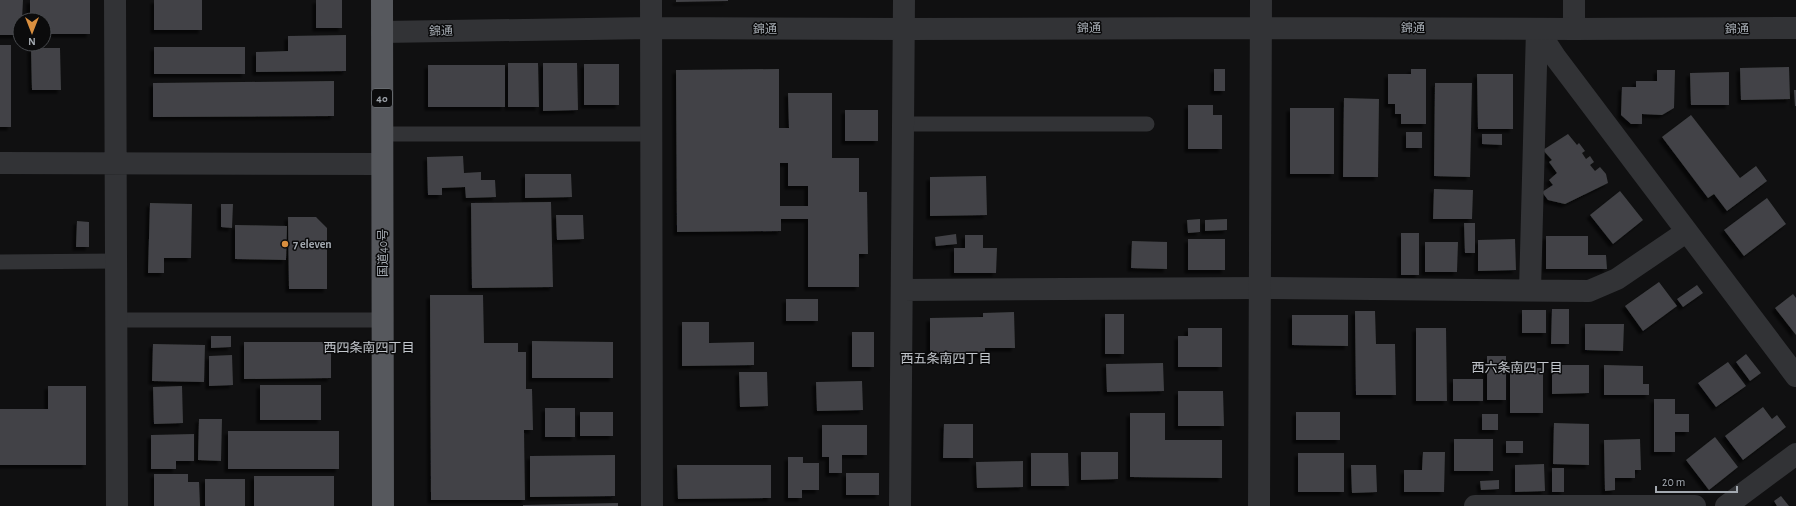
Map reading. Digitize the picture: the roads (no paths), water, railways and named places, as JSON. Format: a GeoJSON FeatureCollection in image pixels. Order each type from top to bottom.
{"type":"FeatureCollection","features":[{"type":"Feature","properties":{"kind":"highway","name":"国道40号"},"geometry":{"type":"LineString","coordinates":[[382,0],[383,506]]}},
{"type":"Feature","properties":{"kind":"street"},"geometry":{"type":"LineString","coordinates":[[115,0],[116,506]]}},
{"type":"Feature","properties":{"kind":"street"},"geometry":{"type":"LineString","coordinates":[[651,0],[652,506]]}},
{"type":"Feature","properties":{"kind":"street"},"geometry":{"type":"LineString","coordinates":[[900,506],[904,0]]}},
{"type":"Feature","properties":{"kind":"street"},"geometry":{"type":"LineString","coordinates":[[1259,506],[1261,0]]}},
{"type":"Feature","properties":{"kind":"street"},"geometry":{"type":"LineString","coordinates":[[1574,0],[1574,29]]}},
{"type":"Feature","properties":{"kind":"street","name":"錦通"},"geometry":{"type":"LineString","coordinates":[[382,32],[651,28],[1796,28]]}},
{"type":"Feature","properties":{"kind":"street"},"geometry":{"type":"LineString","coordinates":[[1537,29],[1556,58],[1686,232],[1795,373]]}},
{"type":"Feature","properties":{"kind":"street"},"geometry":{"type":"LineString","coordinates":[[1530,290],[1537,29]]}},
{"type":"Feature","properties":{"kind":"street"},"geometry":{"type":"LineString","coordinates":[[0,163],[382,164]]}},
{"type":"Feature","properties":{"kind":"street"},"geometry":{"type":"LineString","coordinates":[[902,290],[1260,288],[1589,291],[1617,279],[1686,232]]}},
{"type":"Feature","properties":{"kind":"street"},"geometry":{"type":"LineString","coordinates":[[1726,506],[1796,454]]}},
{"type":"Feature","properties":{"kind":"street"},"geometry":{"type":"LineString","coordinates":[[1475,506],[1695,506]]}},
{"type":"Feature","properties":{"kind":"lane"},"geometry":{"type":"LineString","coordinates":[[903,124],[1147,124]]}},
{"type":"Feature","properties":{"kind":"lane"},"geometry":{"type":"LineString","coordinates":[[382,134],[651,134]]}},
{"type":"Feature","properties":{"kind":"lane"},"geometry":{"type":"LineString","coordinates":[[0,262],[116,261]]}},
{"type":"Feature","properties":{"kind":"lane"},"geometry":{"type":"LineString","coordinates":[[116,320],[383,320]]}},
{"type":"Feature","properties":{"kind":"place","name":"7 eleven"},"geometry":{"type":"Point","coordinates":[285,244]}},
{"type":"Feature","properties":{"kind":"district","name":"西四条南四丁目"},"geometry":{"type":"Point","coordinates":[369,347]}},
{"type":"Feature","properties":{"kind":"district","name":"西五条南四丁目"},"geometry":{"type":"Point","coordinates":[946,358]}},
{"type":"Feature","properties":{"kind":"district","name":"西六条南四丁目"},"geometry":{"type":"Point","coordinates":[1517,367]}}]}
